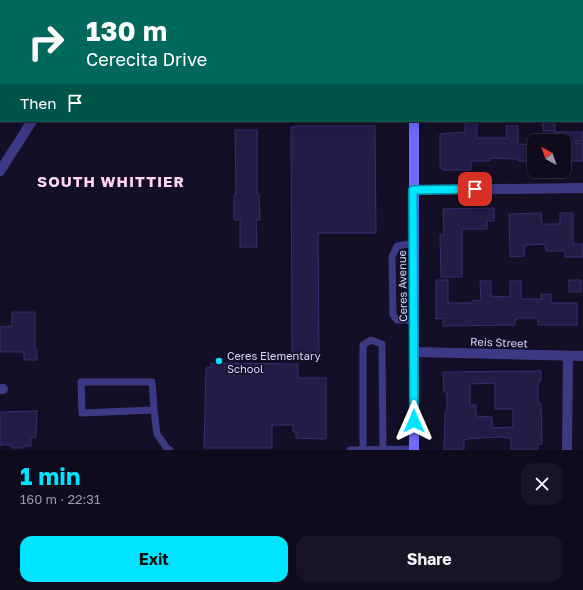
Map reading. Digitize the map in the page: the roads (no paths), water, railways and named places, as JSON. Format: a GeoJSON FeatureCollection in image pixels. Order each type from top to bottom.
{"type":"FeatureCollection","features":[{"type":"Feature","properties":{"kind":"street"},"geometry":{"type":"LineString","coordinates":[[0,171],[31,122]]}},
{"type":"Feature","properties":{"kind":"street","name":"Ceres Avenue"},"geometry":{"type":"LineString","coordinates":[[414,122],[414,450]]}},
{"type":"Feature","properties":{"kind":"street"},"geometry":{"type":"LineString","coordinates":[[413,190],[583,188]]}},
{"type":"Feature","properties":{"kind":"street","name":"Reis Street"},"geometry":{"type":"LineString","coordinates":[[415,352],[583,356]]}},
{"type":"Feature","properties":{"kind":"street"},"geometry":{"type":"LineString","coordinates":[[567,450],[568,356]]}},
{"type":"Feature","properties":{"kind":"lane"},"geometry":{"type":"LineString","coordinates":[[414,243],[397,246],[392,256],[393,315],[397,320],[414,320]]}},
{"type":"Feature","properties":{"kind":"lane"},"geometry":{"type":"LineString","coordinates":[[363,450],[363,345],[371,340],[382,344],[383,450]]}},
{"type":"Feature","properties":{"kind":"lane"},"geometry":{"type":"LineString","coordinates":[[154,410],[82,413],[80,382],[152,382],[154,410],[158,434],[168,450],[170,450]]}},
{"type":"Feature","properties":{"kind":"lane"},"geometry":{"type":"LineString","coordinates":[[350,450],[414,450]]}},
{"type":"Feature","properties":{"kind":"place","name":"Ceres Elementary School"},"geometry":{"type":"Point","coordinates":[219,361]}},
{"type":"Feature","properties":{"kind":"district","name":"SOUTH WHITTIER"},"geometry":{"type":"Point","coordinates":[111,181]}}]}
